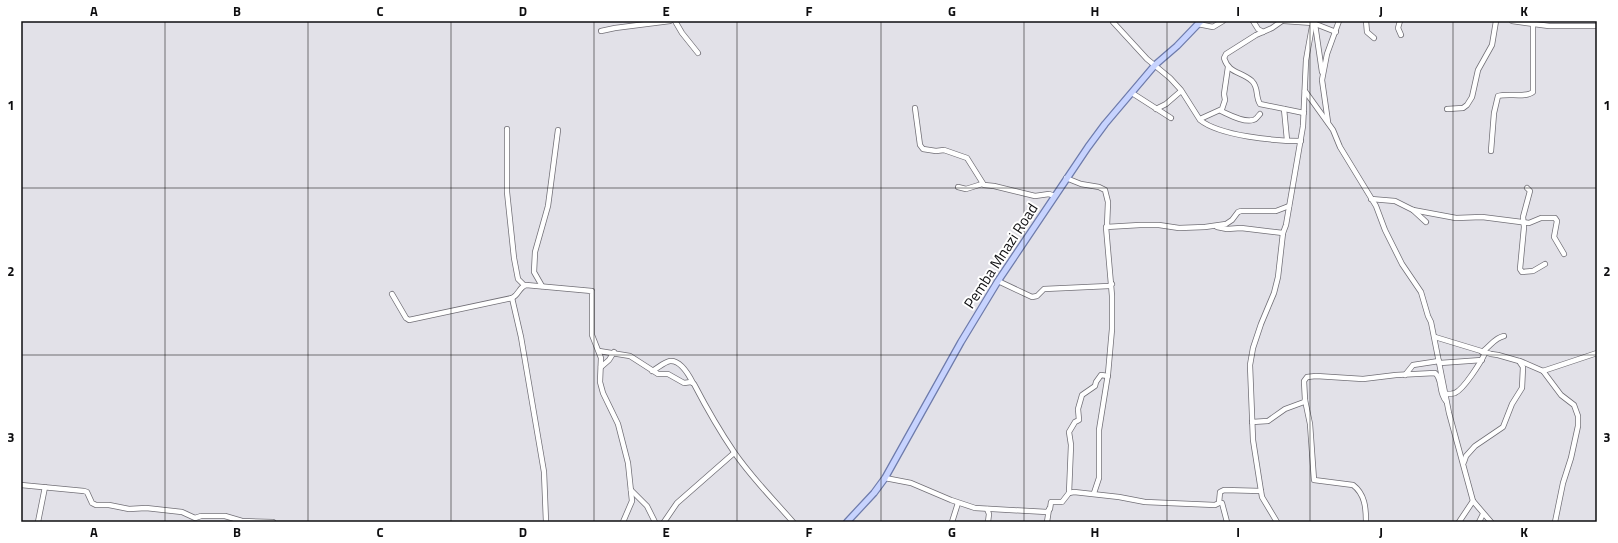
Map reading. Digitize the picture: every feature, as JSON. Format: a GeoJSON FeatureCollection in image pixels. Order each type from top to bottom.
{"type":"FeatureCollection","features":[{"type":"Feature","properties":{"kind":"main road","name":"Pemba Mnazi Road"},"geometry":{"type":"LineString","coordinates":[[847,522],[874,493],[885,478],[961,342],[998,281],[1066,178],[1105,124],[1155,65],[1177,46],[1200,22]]}},
{"type":"Feature","properties":{"kind":"street"},"geometry":{"type":"LineString","coordinates":[[601,31],[670,21]]}},
{"type":"Feature","properties":{"kind":"street"},"geometry":{"type":"LineString","coordinates":[[675,21],[682,33],[698,53]]}},
{"type":"Feature","properties":{"kind":"street"},"geometry":{"type":"LineString","coordinates":[[1200,22],[1213,27],[1223,21]]}},
{"type":"Feature","properties":{"kind":"street"},"geometry":{"type":"LineString","coordinates":[[1254,21],[1258,29],[1263,32]]}},
{"type":"Feature","properties":{"kind":"street"},"geometry":{"type":"LineString","coordinates":[[1221,111],[1225,100],[1224,94],[1228,67],[1224,58],[1226,54],[1283,21],[1314,23],[1336,32]]}},
{"type":"Feature","properties":{"kind":"street"},"geometry":{"type":"LineString","coordinates":[[1329,124],[1322,85],[1327,54],[1339,21]]}},
{"type":"Feature","properties":{"kind":"street"},"geometry":{"type":"LineString","coordinates":[[1366,21],[1367,32],[1374,38]]}},
{"type":"Feature","properties":{"kind":"street"},"geometry":{"type":"LineString","coordinates":[[1400,21],[1398,28],[1401,35]]}},
{"type":"Feature","properties":{"kind":"street"},"geometry":{"type":"LineString","coordinates":[[1447,109],[1463,108],[1472,97],[1478,70],[1492,45],[1496,21]]}},
{"type":"Feature","properties":{"kind":"street"},"geometry":{"type":"LineString","coordinates":[[1512,21],[1530,22],[1549,26],[1597,26]]}},
{"type":"Feature","properties":{"kind":"street"},"geometry":{"type":"LineString","coordinates":[[1112,22],[1139,51],[1170,78],[1200,119],[1205,123],[1230,133],[1301,141]]}},
{"type":"Feature","properties":{"kind":"street"},"geometry":{"type":"LineString","coordinates":[[1491,151],[1495,108],[1498,96],[1507,94],[1529,95],[1533,92],[1530,22]]}},
{"type":"Feature","properties":{"kind":"street"},"geometry":{"type":"LineString","coordinates":[[1314,23],[1323,75]]}},
{"type":"Feature","properties":{"kind":"street"},"geometry":{"type":"LineString","coordinates":[[1277,522],[1262,497],[1261,491],[1253,440],[1251,358],[1261,324],[1274,293],[1278,277],[1282,233],[1286,225],[1301,141],[1304,113],[1306,60],[1314,23]]}},
{"type":"Feature","properties":{"kind":"street"},"geometry":{"type":"LineString","coordinates":[[1228,67],[1249,78],[1254,83],[1257,88],[1257,98],[1260,104],[1304,113]]}},
{"type":"Feature","properties":{"kind":"street"},"geometry":{"type":"LineString","coordinates":[[1305,91],[1329,124],[1340,147],[1372,199],[1384,230],[1402,264],[1421,292],[1435,337],[1445,394],[1473,501],[1488,521]]}},
{"type":"Feature","properties":{"kind":"street"},"geometry":{"type":"LineString","coordinates":[[1156,109],[1166,104],[1181,92]]}},
{"type":"Feature","properties":{"kind":"street"},"geometry":{"type":"LineString","coordinates":[[1132,93],[1171,118]]}},
{"type":"Feature","properties":{"kind":"street"},"geometry":{"type":"LineString","coordinates":[[915,108],[922,148],[932,151],[944,150],[967,158],[982,184]]}},
{"type":"Feature","properties":{"kind":"street"},"geometry":{"type":"LineString","coordinates":[[1284,109],[1287,140]]}},
{"type":"Feature","properties":{"kind":"street"},"geometry":{"type":"LineString","coordinates":[[1200,119],[1221,111],[1234,117],[1250,121],[1254,120],[1260,114]]}},
{"type":"Feature","properties":{"kind":"street"},"geometry":{"type":"LineString","coordinates":[[507,129],[507,192],[514,258],[518,279],[524,285],[592,291],[592,335],[601,358],[600,382],[603,393],[616,419],[625,447],[631,490],[632,501],[623,522]]}},
{"type":"Feature","properties":{"kind":"street"},"geometry":{"type":"LineString","coordinates":[[542,286],[534,272],[535,252],[548,206],[558,130]]}},
{"type":"Feature","properties":{"kind":"street"},"geometry":{"type":"LineString","coordinates":[[1066,178],[1081,184],[1099,187],[1105,190],[1108,202],[1106,230],[1112,284],[1112,329],[1108,376],[1099,430],[1099,478],[1094,493]]}},
{"type":"Feature","properties":{"kind":"street"},"geometry":{"type":"LineString","coordinates":[[958,187],[966,189],[982,184],[1035,196],[1049,194],[1055,196]]}},
{"type":"Feature","properties":{"kind":"street"},"geometry":{"type":"LineString","coordinates":[[1527,188],[1529,189],[1530,193],[1524,212],[1521,271],[1533,271],[1545,264]]}},
{"type":"Feature","properties":{"kind":"street"},"geometry":{"type":"LineString","coordinates":[[1372,199],[1395,202],[1413,210],[1456,218],[1502,218],[1523,223],[1533,222],[1541,218],[1555,218],[1557,221],[1554,237],[1564,254]]}},
{"type":"Feature","properties":{"kind":"street"},"geometry":{"type":"LineString","coordinates":[[1107,226],[1159,225],[1168,228],[1187,229],[1229,223],[1238,212],[1241,211],[1276,211],[1289,206]]}},
{"type":"Feature","properties":{"kind":"street"},"geometry":{"type":"LineString","coordinates":[[1413,210],[1426,222]]}},
{"type":"Feature","properties":{"kind":"street"},"geometry":{"type":"LineString","coordinates":[[1212,226],[1227,229],[1241,228],[1282,233]]}},
{"type":"Feature","properties":{"kind":"street"},"geometry":{"type":"LineString","coordinates":[[998,281],[1032,297],[1037,296],[1044,289],[1109,286],[1112,284]]}},
{"type":"Feature","properties":{"kind":"street"},"geometry":{"type":"LineString","coordinates":[[392,294],[406,318],[409,320],[512,298],[516,296],[524,285]]}},
{"type":"Feature","properties":{"kind":"street"},"geometry":{"type":"LineString","coordinates":[[512,298],[521,337],[544,472],[546,522]]}},
{"type":"Feature","properties":{"kind":"street"},"geometry":{"type":"LineString","coordinates":[[1445,394],[1457,392],[1464,386],[1482,360],[1484,352],[1496,338],[1504,336]]}},
{"type":"Feature","properties":{"kind":"street"},"geometry":{"type":"LineString","coordinates":[[1435,337],[1484,352],[1520,360],[1543,371],[1561,395],[1574,405],[1578,416],[1578,426],[1555,522]]}},
{"type":"Feature","properties":{"kind":"street"},"geometry":{"type":"LineString","coordinates":[[598,351],[614,352],[630,356],[660,375],[670,375],[684,383],[693,383]]}},
{"type":"Feature","properties":{"kind":"street"},"geometry":{"type":"LineString","coordinates":[[601,367],[609,360],[614,352]]}},
{"type":"Feature","properties":{"kind":"street"},"geometry":{"type":"LineString","coordinates":[[1543,371],[1597,353]]}},
{"type":"Feature","properties":{"kind":"street"},"geometry":{"type":"LineString","coordinates":[[1405,375],[1413,365],[1482,360]]}},
{"type":"Feature","properties":{"kind":"street"},"geometry":{"type":"LineString","coordinates":[[1464,464],[1466,456],[1475,446],[1503,427],[1512,404],[1522,388],[1523,367],[1520,360]]}},
{"type":"Feature","properties":{"kind":"street"},"geometry":{"type":"LineString","coordinates":[[652,371],[672,361],[682,367],[734,453],[755,480],[793,522]]}},
{"type":"Feature","properties":{"kind":"street"},"geometry":{"type":"LineString","coordinates":[[1366,522],[1364,501],[1358,488],[1353,485],[1314,480],[1310,424],[1305,400],[1304,381],[1308,377],[1329,376],[1363,379],[1435,373],[1440,379],[1439,384],[1443,398],[1447,402]]}},
{"type":"Feature","properties":{"kind":"street"},"geometry":{"type":"LineString","coordinates":[[1047,522],[1051,502],[1064,501],[1069,493],[1070,445],[1068,432],[1079,420],[1078,410],[1083,394],[1094,387],[1101,375],[1108,376]]}},
{"type":"Feature","properties":{"kind":"street"},"geometry":{"type":"LineString","coordinates":[[1252,422],[1268,421],[1285,409],[1305,400]]}},
{"type":"Feature","properties":{"kind":"street"},"geometry":{"type":"LineString","coordinates":[[664,522],[676,503],[734,453]]}},
{"type":"Feature","properties":{"kind":"street"},"geometry":{"type":"LineString","coordinates":[[885,478],[911,483],[958,503],[975,508],[1047,512],[1049,509]]}},
{"type":"Feature","properties":{"kind":"street"},"geometry":{"type":"LineString","coordinates":[[21,485],[86,492],[92,503],[96,506],[109,505],[125,508],[146,508],[182,512],[194,518],[204,516],[225,516],[242,521],[272,522]]}},
{"type":"Feature","properties":{"kind":"street"},"geometry":{"type":"LineString","coordinates":[[38,522],[45,487]]}},
{"type":"Feature","properties":{"kind":"street"},"geometry":{"type":"LineString","coordinates":[[631,490],[647,506],[655,522]]}},
{"type":"Feature","properties":{"kind":"street"},"geometry":{"type":"LineString","coordinates":[[1069,493],[1094,493],[1145,502],[1215,505],[1219,503],[1220,492],[1224,490],[1261,491]]}},
{"type":"Feature","properties":{"kind":"street"},"geometry":{"type":"LineString","coordinates":[[1459,522],[1473,501]]}},
{"type":"Feature","properties":{"kind":"street"},"geometry":{"type":"LineString","coordinates":[[952,522],[958,503]]}},
{"type":"Feature","properties":{"kind":"street"},"geometry":{"type":"LineString","coordinates":[[1222,503],[1227,522]]}},
{"type":"Feature","properties":{"kind":"street"},"geometry":{"type":"LineString","coordinates":[[987,509],[989,514],[988,522]]}},
{"type":"Feature","properties":{"kind":"street"},"geometry":{"type":"LineString","coordinates":[[1479,522],[1483,514]]}}]}
